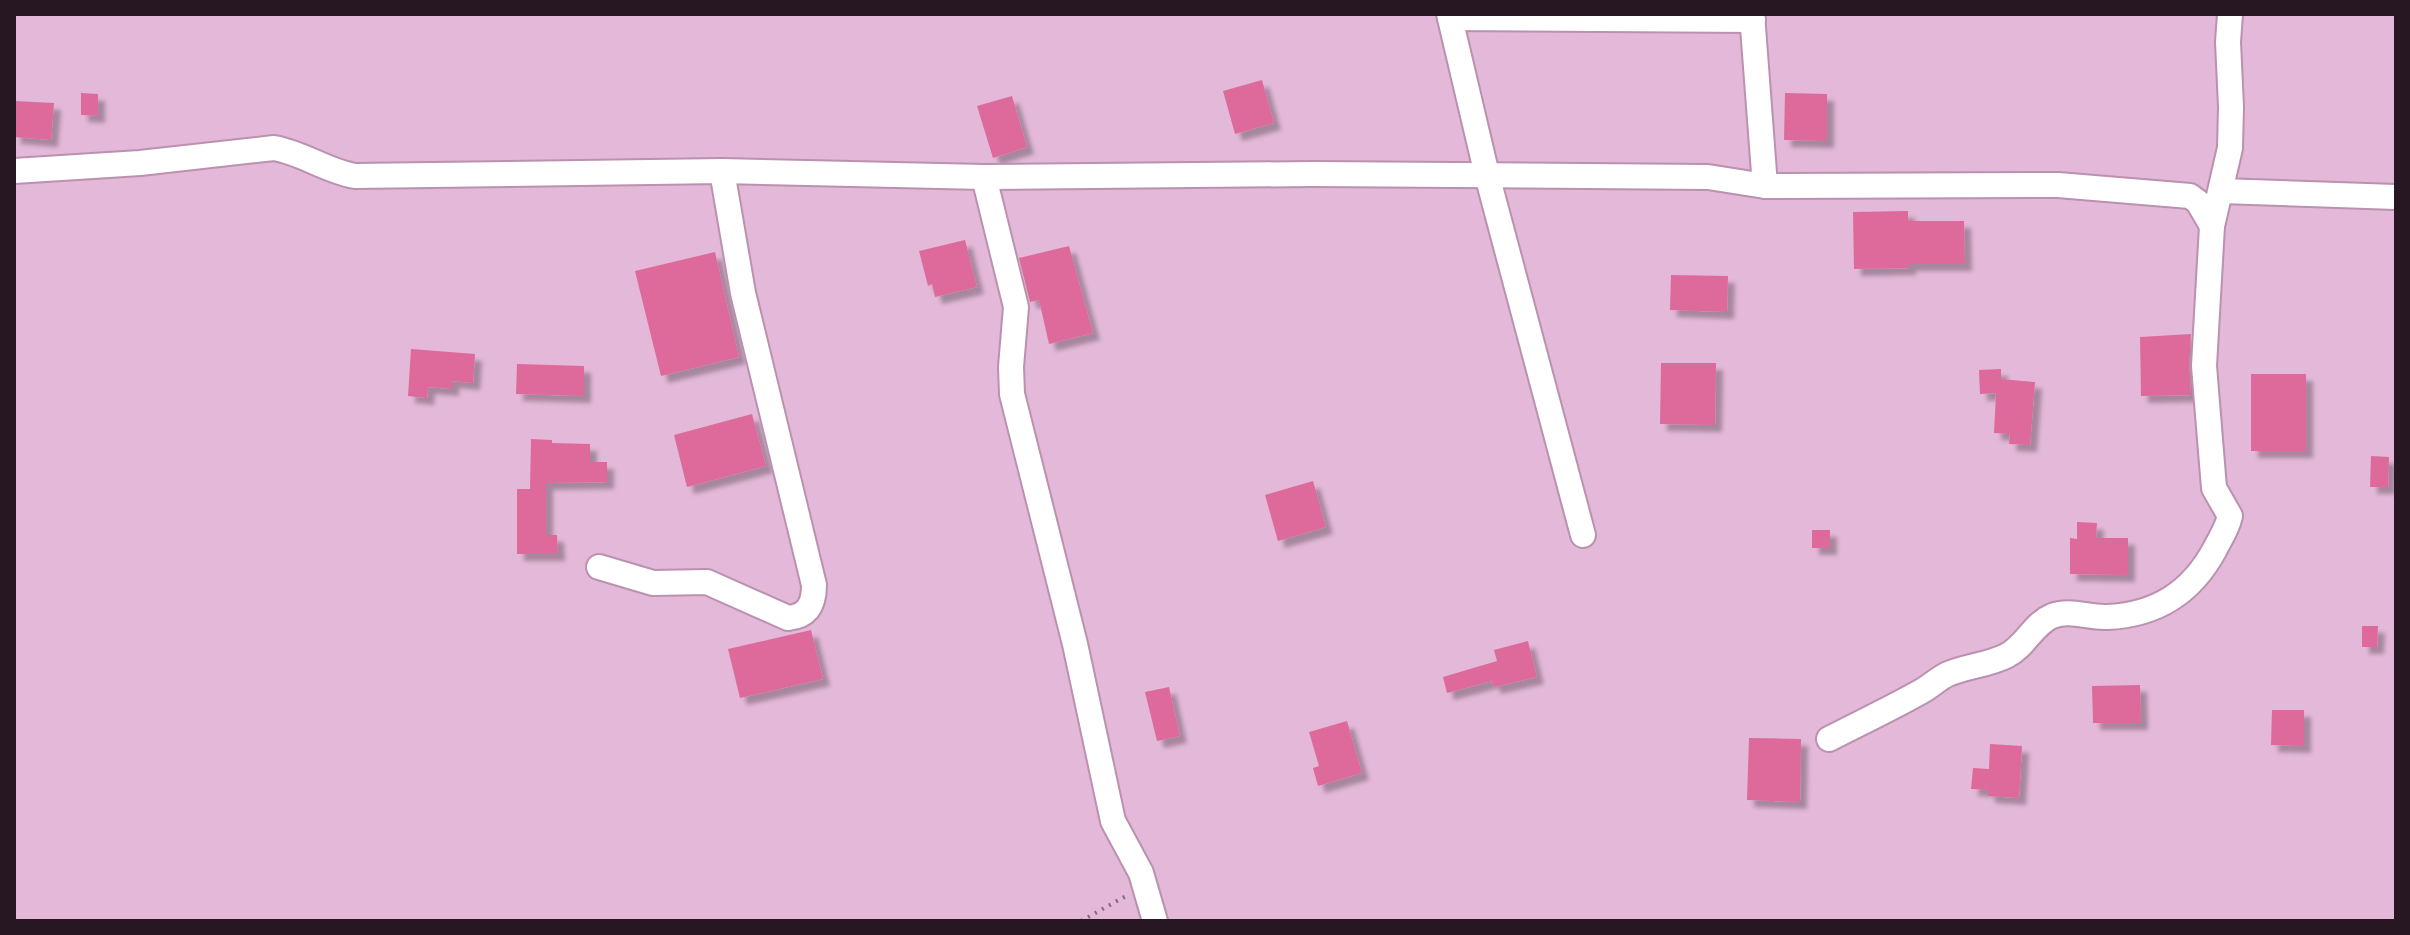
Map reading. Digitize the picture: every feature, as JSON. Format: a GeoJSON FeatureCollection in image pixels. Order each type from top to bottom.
{"type":"FeatureCollection","features":[{"type":"Feature","properties":{"kind":"street"},"geometry":{"type":"LineString","coordinates":[[1829,739],[1923,690],[1947,674],[2009,655],[2052,616],[2067,613],[2106,617],[2155,607],[2178,595],[2195,581],[2227,530],[2230,516],[2214,488],[2204,366],[2212,226],[2230,148],[2230,14]]}},
{"type":"Feature","properties":{"kind":"street"},"geometry":{"type":"LineString","coordinates":[[1583,535],[1487,175],[1450,16],[1753,17],[1765,186]]}},
{"type":"Feature","properties":{"kind":"street"},"geometry":{"type":"LineString","coordinates":[[14,171],[140,163],[274,148],[293,152],[334,172],[355,176],[722,171],[984,177],[1487,175],[1708,177],[1765,186],[2058,185],[2190,196],[2198,202],[2212,226]]}},
{"type":"Feature","properties":{"kind":"street"},"geometry":{"type":"LineString","coordinates":[[599,567],[653,583],[707,582],[788,618],[798,617],[808,610],[814,599],[811,571],[743,293],[722,171]]}},
{"type":"Feature","properties":{"kind":"street"},"geometry":{"type":"LineString","coordinates":[[984,177],[1016,307],[1012,394],[1075,644],[1113,821],[1145,885],[1155,921]]}},
{"type":"Feature","properties":{"kind":"street"},"geometry":{"type":"LineString","coordinates":[[2221,191],[2396,197]]}},
{"type":"Feature","properties":{"kind":"path"},"geometry":{"type":"LineString","coordinates":[[1081,921],[1145,885]]}},
{"type":"Feature","properties":{"kind":"building"},"geometry":{"type":"Polygon","coordinates":[[[1262,80],[1274,123],[1235,134],[1223,91],[1262,80]]]}},
{"type":"Feature","properties":{"kind":"building"},"geometry":{"type":"Polygon","coordinates":[[[81,93],[98,94],[98,116],[81,115],[81,93]]]}},
{"type":"Feature","properties":{"kind":"building"},"geometry":{"type":"Polygon","coordinates":[[[1785,93],[1827,94],[1827,141],[1784,140],[1785,93]]]}},
{"type":"Feature","properties":{"kind":"building"},"geometry":{"type":"Polygon","coordinates":[[[1012,96],[1027,147],[993,158],[977,106],[1012,96]]]}},
{"type":"Feature","properties":{"kind":"building"},"geometry":{"type":"Polygon","coordinates":[[[14,101],[54,103],[51,140],[14,137],[14,101]]]}},
{"type":"Feature","properties":{"kind":"building"},"geometry":{"type":"Polygon","coordinates":[[[1908,211],[1908,221],[1964,221],[1965,264],[1909,264],[1909,268],[1854,269],[1853,212],[1908,211]]]}},
{"type":"Feature","properties":{"kind":"building"},"geometry":{"type":"Polygon","coordinates":[[[965,240],[977,287],[935,297],[932,284],[928,286],[919,251],[965,240]]]}},
{"type":"Feature","properties":{"kind":"building"},"geometry":{"type":"Polygon","coordinates":[[[1069,246],[1093,333],[1049,344],[1039,300],[1030,302],[1019,258],[1069,246]]]}},
{"type":"Feature","properties":{"kind":"building"},"geometry":{"type":"Polygon","coordinates":[[[715,252],[739,357],[661,376],[635,271],[715,252]]]}},
{"type":"Feature","properties":{"kind":"building"},"geometry":{"type":"Polygon","coordinates":[[[1671,275],[1728,276],[1727,312],[1670,310],[1671,275]]]}},
{"type":"Feature","properties":{"kind":"building"},"geometry":{"type":"Polygon","coordinates":[[[2191,334],[2191,395],[2141,396],[2140,337],[2191,334]]]}},
{"type":"Feature","properties":{"kind":"building"},"geometry":{"type":"Polygon","coordinates":[[[411,349],[475,354],[473,383],[452,381],[452,389],[428,387],[427,398],[408,396],[411,349]]]}},
{"type":"Feature","properties":{"kind":"building"},"geometry":{"type":"Polygon","coordinates":[[[1661,363],[1716,363],[1715,425],[1660,424],[1661,363]]]}},
{"type":"Feature","properties":{"kind":"building"},"geometry":{"type":"Polygon","coordinates":[[[517,364],[584,366],[584,396],[516,394],[517,364]]]}},
{"type":"Feature","properties":{"kind":"building"},"geometry":{"type":"Polygon","coordinates":[[[2001,369],[2001,379],[2035,382],[2030,445],[2009,444],[2010,434],[1994,433],[1996,393],[1980,394],[1979,370],[2001,369]]]}},
{"type":"Feature","properties":{"kind":"building"},"geometry":{"type":"Polygon","coordinates":[[[2251,374],[2306,374],[2306,451],[2251,451],[2251,374]]]}},
{"type":"Feature","properties":{"kind":"building"},"geometry":{"type":"Polygon","coordinates":[[[752,414],[766,466],[687,487],[674,435],[752,414]]]}},
{"type":"Feature","properties":{"kind":"building"},"geometry":{"type":"Polygon","coordinates":[[[531,439],[590,444],[590,462],[607,462],[607,482],[546,483],[546,535],[557,535],[558,554],[517,554],[517,489],[530,489],[531,439]]]}},
{"type":"Feature","properties":{"kind":"building"},"geometry":{"type":"Polygon","coordinates":[[[2371,456],[2389,457],[2388,487],[2370,487],[2371,456]]]}},
{"type":"Feature","properties":{"kind":"building"},"geometry":{"type":"Polygon","coordinates":[[[1313,481],[1326,527],[1278,541],[1265,495],[1313,481]]]}},
{"type":"Feature","properties":{"kind":"building"},"geometry":{"type":"Polygon","coordinates":[[[2077,522],[2097,523],[2096,538],[2128,538],[2128,575],[2070,574],[2070,538],[2077,539],[2077,522]]]}},
{"type":"Feature","properties":{"kind":"building"},"geometry":{"type":"Polygon","coordinates":[[[1812,530],[1830,530],[1830,548],[1812,548],[1812,530]]]}},
{"type":"Feature","properties":{"kind":"building"},"geometry":{"type":"Polygon","coordinates":[[[2362,626],[2378,626],[2377,647],[2362,647],[2362,626]]]}},
{"type":"Feature","properties":{"kind":"building"},"geometry":{"type":"Polygon","coordinates":[[[811,630],[823,679],[740,698],[728,649],[811,630]]]}},
{"type":"Feature","properties":{"kind":"building"},"geometry":{"type":"Polygon","coordinates":[[[1528,641],[1537,677],[1494,687],[1492,681],[1447,693],[1443,677],[1497,661],[1494,650],[1528,641]]]}},
{"type":"Feature","properties":{"kind":"building"},"geometry":{"type":"Polygon","coordinates":[[[2140,685],[2141,723],[2093,723],[2092,686],[2140,685]]]}},
{"type":"Feature","properties":{"kind":"building"},"geometry":{"type":"Polygon","coordinates":[[[1169,687],[1180,736],[1157,741],[1145,692],[1169,687]]]}},
{"type":"Feature","properties":{"kind":"building"},"geometry":{"type":"Polygon","coordinates":[[[2272,710],[2304,710],[2304,746],[2271,745],[2272,710]]]}},
{"type":"Feature","properties":{"kind":"building"},"geometry":{"type":"Polygon","coordinates":[[[1347,721],[1362,773],[1318,786],[1313,768],[1319,766],[1309,732],[1347,721]]]}},
{"type":"Feature","properties":{"kind":"building"},"geometry":{"type":"Polygon","coordinates":[[[1749,738],[1801,739],[1800,802],[1747,800],[1749,738]]]}},
{"type":"Feature","properties":{"kind":"building"},"geometry":{"type":"Polygon","coordinates":[[[1990,744],[2022,746],[2019,798],[1988,796],[1988,790],[1971,789],[1973,768],[1989,769],[1990,744]]]}}]}
